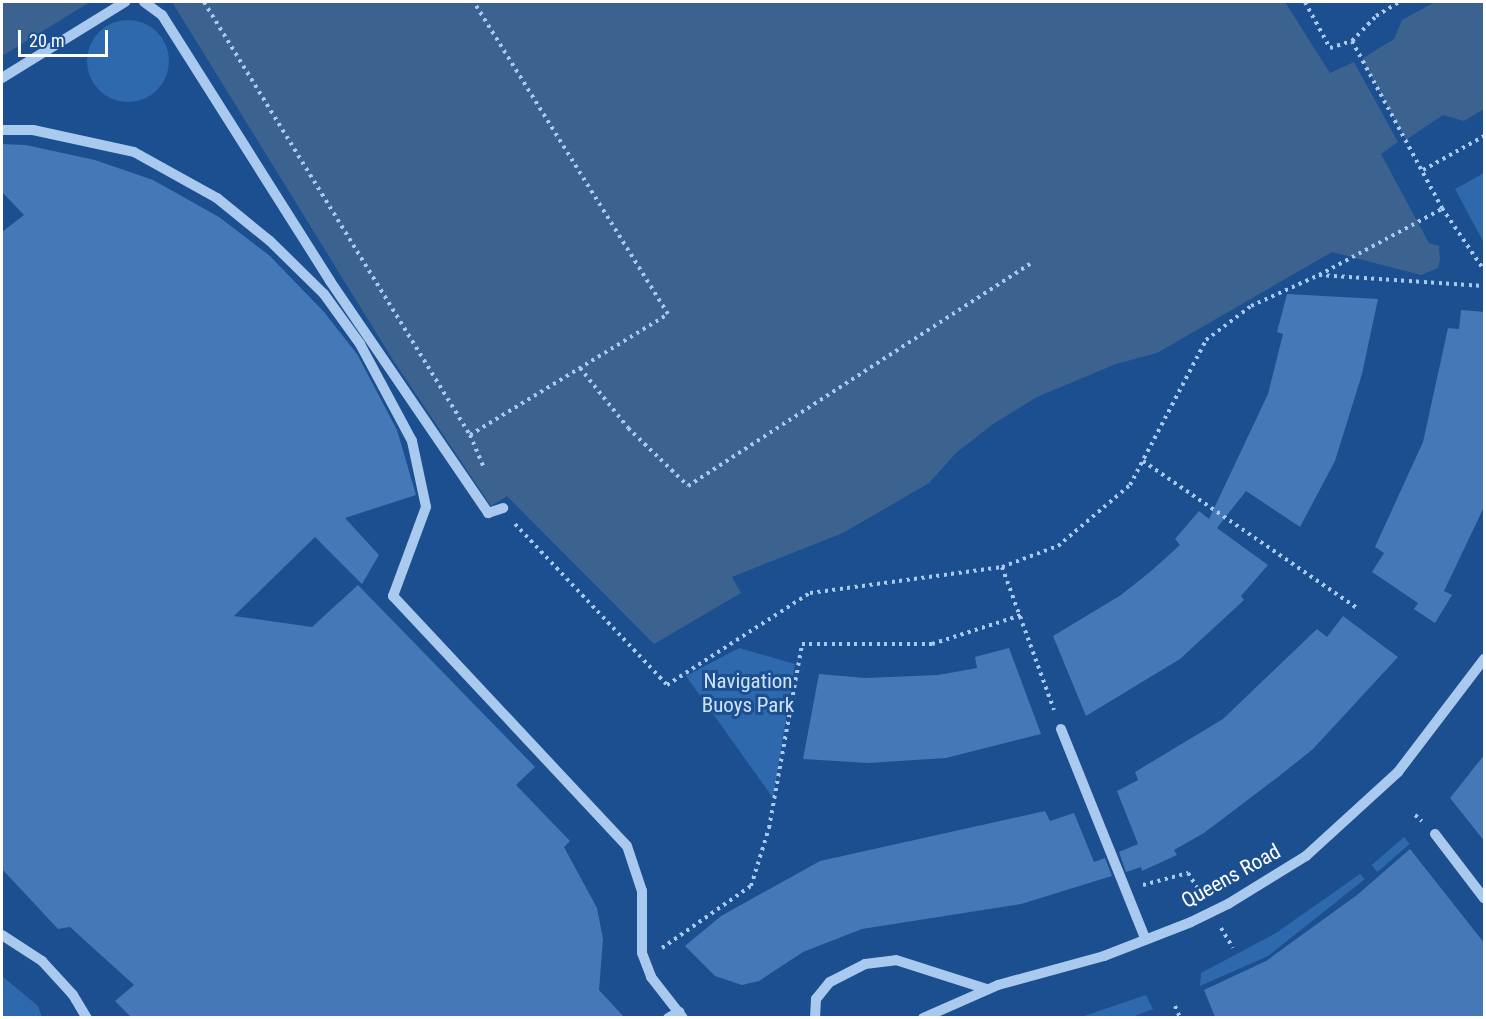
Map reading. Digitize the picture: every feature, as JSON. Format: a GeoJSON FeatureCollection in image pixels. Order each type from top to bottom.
{"type":"FeatureCollection","features":[{"type":"Feature","properties":{"kind":"street"},"geometry":{"type":"LineString","coordinates":[[2,78],[125,2]]}},
{"type":"Feature","properties":{"kind":"street"},"geometry":{"type":"LineString","coordinates":[[144,2],[162,15],[330,281],[488,513],[503,508]]}},
{"type":"Feature","properties":{"kind":"street"},"geometry":{"type":"LineString","coordinates":[[2,130],[33,130],[87,139],[134,152],[217,198],[270,241],[324,294],[360,344],[412,441],[426,507],[393,596],[627,846],[642,891],[645,960],[651,977],[681,1015],[668,1017]]}},
{"type":"Feature","properties":{"kind":"street","name":"Queens Road"},"geometry":{"type":"LineString","coordinates":[[923,1017],[987,989],[1146,940],[1228,904],[1306,856],[1398,772],[1485,659]]}},
{"type":"Feature","properties":{"kind":"street"},"geometry":{"type":"LineString","coordinates":[[1060,729],[1146,940]]}},
{"type":"Feature","properties":{"kind":"street"},"geometry":{"type":"LineString","coordinates":[[1435,834],[1485,898]]}},
{"type":"Feature","properties":{"kind":"street"},"geometry":{"type":"LineString","coordinates":[[2,935],[42,961],[73,995],[87,1017]]}},
{"type":"Feature","properties":{"kind":"street"},"geometry":{"type":"LineString","coordinates":[[815,1017],[816,999],[830,982],[865,964],[896,960],[987,989]]}},
{"type":"Feature","properties":{"kind":"path"},"geometry":{"type":"LineString","coordinates":[[204,2],[470,435],[668,314],[474,2]]}},
{"type":"Feature","properties":{"kind":"path"},"geometry":{"type":"LineString","coordinates":[[1305,2],[1330,48],[1352,41],[1376,16],[1399,2]]}},
{"type":"Feature","properties":{"kind":"path"},"geometry":{"type":"LineString","coordinates":[[1352,41],[1442,208],[1485,270]]}},
{"type":"Feature","properties":{"kind":"path"},"geometry":{"type":"LineString","coordinates":[[1423,170],[1485,136]]}},
{"type":"Feature","properties":{"kind":"path"},"geometry":{"type":"LineString","coordinates":[[503,508],[526,540],[667,685],[810,593],[1002,567],[1058,546],[1130,485],[1206,340],[1251,306],[1319,275],[1442,208]]}},
{"type":"Feature","properties":{"kind":"path"},"geometry":{"type":"LineString","coordinates":[[580,368],[628,428],[688,486],[1030,264]]}},
{"type":"Feature","properties":{"kind":"path"},"geometry":{"type":"LineString","coordinates":[[1319,275],[1485,286]]}},
{"type":"Feature","properties":{"kind":"path"},"geometry":{"type":"LineString","coordinates":[[1143,461],[1357,608]]}},
{"type":"Feature","properties":{"kind":"path"},"geometry":{"type":"LineString","coordinates":[[1002,567],[1060,729]]}},
{"type":"Feature","properties":{"kind":"path"},"geometry":{"type":"LineString","coordinates":[[645,960],[751,886],[769,828],[802,644],[932,644],[1021,615]]}},
{"type":"Feature","properties":{"kind":"path"},"geometry":{"type":"LineString","coordinates":[[1126,890],[1188,873]]}},
{"type":"Feature","properties":{"kind":"path"},"geometry":{"type":"LineString","coordinates":[[1175,1006],[1180,1017]]}},
{"type":"Feature","properties":{"kind":"green space"},"geometry":{"type":"Polygon","coordinates":[[[128,20],[144,23],[157,32],[166,45],[169,61],[166,77],[157,90],[144,99],[128,102],[112,99],[99,90],[90,77],[87,61],[90,45],[99,32],[112,23],[128,20]]]}},
{"type":"Feature","properties":{"kind":"green space"},"geometry":{"type":"Polygon","coordinates":[[[1484,173],[1484,243],[1455,189],[1484,173]]]}},
{"type":"Feature","properties":{"kind":"green space","name":"Navigation Buoys Park"},"geometry":{"type":"Polygon","coordinates":[[[739,648],[795,664],[773,798],[686,676],[739,648]]]}},
{"type":"Feature","properties":{"kind":"green space"},"geometry":{"type":"Polygon","coordinates":[[[1404,837],[1410,844],[1377,872],[1372,865],[1404,837]]]}},
{"type":"Feature","properties":{"kind":"green space"},"geometry":{"type":"Polygon","coordinates":[[[1360,874],[1365,879],[1268,956],[1200,986],[1201,973],[1276,933],[1360,874]]]}},
{"type":"Feature","properties":{"kind":"green space"},"geometry":{"type":"Polygon","coordinates":[[[2,976],[38,1006],[42,1017],[2,1017],[2,976]]]}},
{"type":"Feature","properties":{"kind":"green space"},"geometry":{"type":"Polygon","coordinates":[[[1146,995],[1153,1009],[1132,1017],[1081,1017],[1146,995]]]}},
{"type":"Feature","properties":{"kind":"shaded area"},"geometry":{"type":"Polygon","coordinates":[[[2,2],[90,2],[2,56],[2,2]]]}},
{"type":"Feature","properties":{"kind":"shaded area"},"geometry":{"type":"Polygon","coordinates":[[[172,2],[1285,2],[1330,73],[1354,62],[1398,142],[1381,154],[1429,243],[1439,246],[1440,259],[1438,268],[1421,275],[1332,252],[1157,353],[1116,364],[1037,397],[993,424],[956,453],[929,483],[843,533],[732,577],[741,593],[654,644],[507,496],[491,506],[393,360],[172,2]]]}},
{"type":"Feature","properties":{"kind":"shaded area"},"geometry":{"type":"Polygon","coordinates":[[[1435,2],[1484,2],[1484,109],[1464,121],[1443,115],[1406,140],[1362,59],[1394,39],[1402,20],[1435,2]]]}},
{"type":"Feature","properties":{"kind":"building"},"geometry":{"type":"Polygon","coordinates":[[[2,144],[26,145],[95,160],[153,180],[219,217],[270,256],[324,312],[357,354],[397,430],[416,495],[345,518],[379,555],[362,584],[315,537],[234,616],[312,627],[358,585],[535,767],[516,785],[570,841],[564,847],[597,908],[603,939],[599,990],[624,1017],[131,1017],[115,1001],[134,985],[70,927],[58,929],[2,869],[2,232],[24,215],[2,192],[2,144]]]}},
{"type":"Feature","properties":{"kind":"building"},"geometry":{"type":"Polygon","coordinates":[[[1287,294],[1378,299],[1362,374],[1335,461],[1300,527],[1246,491],[1217,528],[1268,565],[1241,596],[1244,600],[1180,659],[1086,716],[1053,636],[1121,595],[1150,572],[1180,545],[1175,539],[1199,511],[1209,519],[1268,394],[1283,334],[1277,332],[1287,294]]]}},
{"type":"Feature","properties":{"kind":"building"},"geometry":{"type":"Polygon","coordinates":[[[1461,310],[1485,312],[1485,505],[1444,591],[1452,595],[1435,623],[1414,609],[1418,603],[1372,572],[1384,553],[1375,547],[1423,442],[1448,328],[1459,329],[1461,310]]]}},
{"type":"Feature","properties":{"kind":"building"},"geometry":{"type":"Polygon","coordinates":[[[1343,616],[1398,657],[1313,749],[1278,777],[1204,833],[1174,850],[1177,855],[1142,871],[1141,867],[1126,872],[1119,852],[1138,844],[1117,791],[1138,780],[1135,772],[1223,719],[1317,629],[1327,637],[1343,616]]]}},
{"type":"Feature","properties":{"kind":"building"},"geometry":{"type":"Polygon","coordinates":[[[1009,648],[1041,734],[946,758],[868,763],[803,759],[819,674],[865,678],[938,675],[977,668],[975,657],[1009,648]]]}},
{"type":"Feature","properties":{"kind":"building"},"geometry":{"type":"Polygon","coordinates":[[[1485,754],[1485,842],[1450,798],[1485,754]]]}},
{"type":"Feature","properties":{"kind":"building"},"geometry":{"type":"Polygon","coordinates":[[[1045,811],[1050,821],[1074,813],[1094,862],[1105,858],[1112,876],[1021,904],[862,929],[803,952],[759,981],[742,985],[715,976],[685,946],[721,916],[820,861],[1045,811]]]}},
{"type":"Feature","properties":{"kind":"building"},"geometry":{"type":"Polygon","coordinates":[[[1410,849],[1485,944],[1485,1017],[1215,1017],[1204,990],[1266,961],[1357,895],[1410,849]]]}}]}
